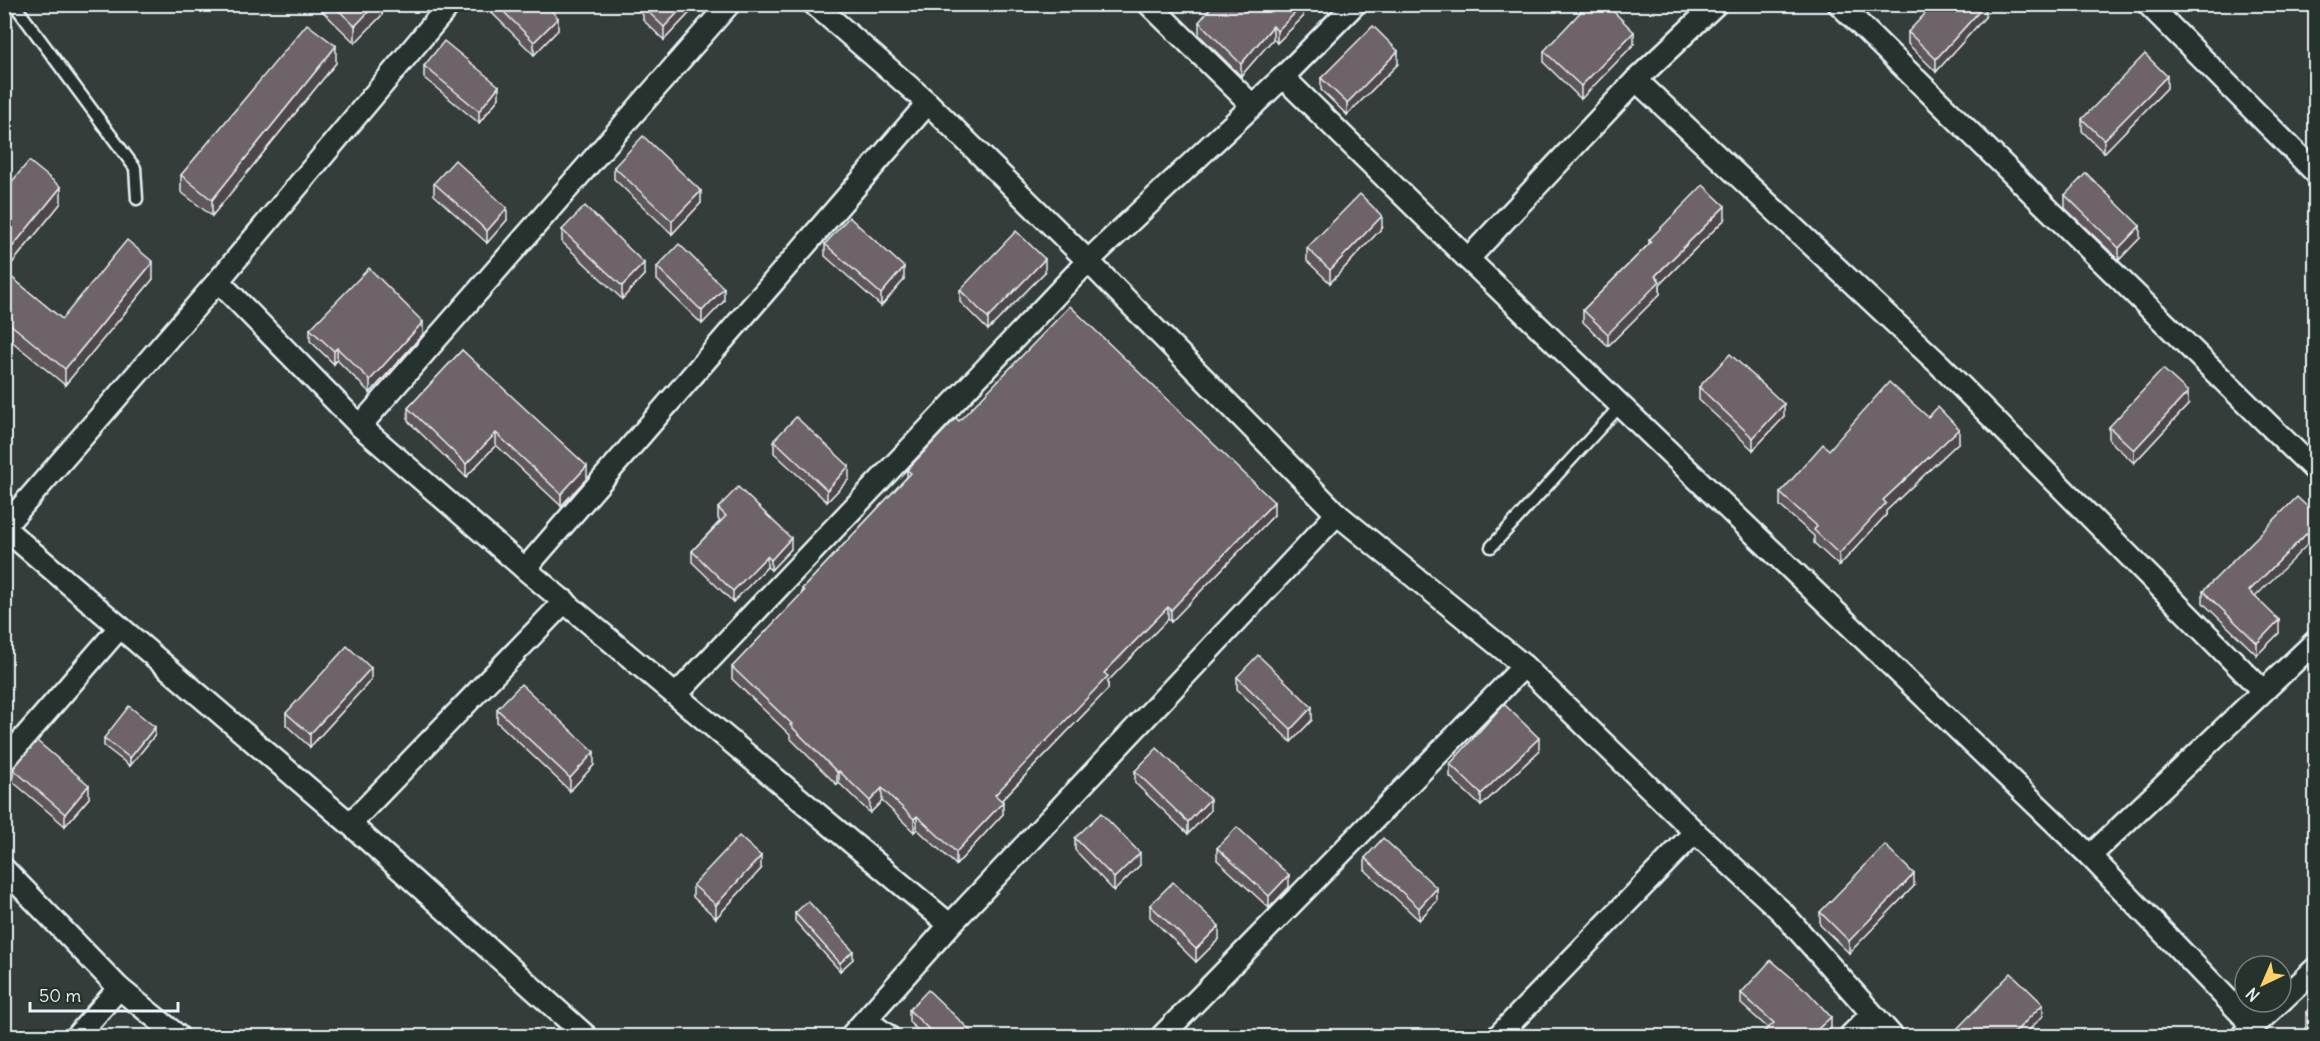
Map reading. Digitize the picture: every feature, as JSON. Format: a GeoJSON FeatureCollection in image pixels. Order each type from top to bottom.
{"type":"FeatureCollection","features":[{"type":"Feature","properties":{"kind":"street"},"geometry":{"type":"LineString","coordinates":[[450,4],[218,281],[4,528],[350,824],[586,1036]]}},
{"type":"Feature","properties":{"kind":"street"},"geometry":{"type":"LineString","coordinates":[[360,426],[729,4]]}},
{"type":"Feature","properties":{"kind":"street"},"geometry":{"type":"LineString","coordinates":[[814,4],[928,103],[1088,261],[1337,514],[1524,666],[1695,832],[1782,912],[1892,1036]]}},
{"type":"Feature","properties":{"kind":"street"},"geometry":{"type":"LineString","coordinates":[[1149,4],[1253,106]]}},
{"type":"Feature","properties":{"kind":"street"},"geometry":{"type":"LineString","coordinates":[[676,695],[1088,261],[1253,106],[1355,4]]}},
{"type":"Feature","properties":{"kind":"street"},"geometry":{"type":"LineString","coordinates":[[1468,259],[1636,80],[1716,4]]}},
{"type":"Feature","properties":{"kind":"street"},"geometry":{"type":"LineString","coordinates":[[1839,4],[2316,471]]}},
{"type":"Feature","properties":{"kind":"street"},"geometry":{"type":"LineString","coordinates":[[2148,4],[2316,173]]}},
{"type":"Feature","properties":{"kind":"street"},"geometry":{"type":"LineString","coordinates":[[1283,77],[1468,259],[2090,856],[2248,1032],[2267,1014]]}},
{"type":"Feature","properties":{"kind":"street"},"geometry":{"type":"LineString","coordinates":[[1636,80],[1939,364],[2262,690]]}},
{"type":"Feature","properties":{"kind":"street"},"geometry":{"type":"LineString","coordinates":[[525,569],[928,103]]}},
{"type":"Feature","properties":{"kind":"street"},"geometry":{"type":"LineString","coordinates":[[218,281],[360,426],[525,569],[950,926]]}},
{"type":"Feature","properties":{"kind":"street"},"geometry":{"type":"LineString","coordinates":[[851,1036],[950,926],[1337,514]]}},
{"type":"Feature","properties":{"kind":"street"},"geometry":{"type":"LineString","coordinates":[[350,824],[565,602]]}},
{"type":"Feature","properties":{"kind":"street"},"geometry":{"type":"LineString","coordinates":[[4,761],[120,627]]}},
{"type":"Feature","properties":{"kind":"street"},"geometry":{"type":"LineString","coordinates":[[2090,856],[2316,640]]}},
{"type":"Feature","properties":{"kind":"street"},"geometry":{"type":"LineString","coordinates":[[1162,1036],[1524,666]]}},
{"type":"Feature","properties":{"kind":"street"},"geometry":{"type":"LineString","coordinates":[[1498,1036],[1695,832]]}},
{"type":"Feature","properties":{"kind":"street"},"geometry":{"type":"LineString","coordinates":[[4,869],[119,988],[178,1036]]}},
{"type":"Feature","properties":{"kind":"street"},"geometry":{"type":"LineString","coordinates":[[2293,989],[2316,968]]}},
{"type":"Feature","properties":{"kind":"street"},"geometry":{"type":"LineString","coordinates":[[76,1036],[119,988]]}},
{"type":"Feature","properties":{"kind":"street"},"geometry":{"type":"LineString","coordinates":[[1850,1036],[1871,1015]]}},
{"type":"Feature","properties":{"kind":"street"},"geometry":{"type":"LineString","coordinates":[[866,1020],[888,1036]]}},
{"type":"Feature","properties":{"kind":"lane"},"geometry":{"type":"LineString","coordinates":[[14,4],[135,168],[137,199]]}},
{"type":"Feature","properties":{"kind":"lane"},"geometry":{"type":"LineString","coordinates":[[1491,547],[1620,405]]}},
{"type":"Feature","properties":{"kind":"building"},"geometry":{"type":"Polygon","coordinates":[[[332,4],[376,4],[355,26],[332,4]]]}},
{"type":"Feature","properties":{"kind":"building"},"geometry":{"type":"Polygon","coordinates":[[[496,4],[545,4],[558,18],[534,42],[496,4]]]}},
{"type":"Feature","properties":{"kind":"building"},"geometry":{"type":"Polygon","coordinates":[[[645,4],[686,4],[664,27],[643,7],[645,4]]]}},
{"type":"Feature","properties":{"kind":"building"},"geometry":{"type":"Polygon","coordinates":[[[1214,4],[1303,5],[1277,31],[1273,26],[1241,64],[1199,22],[1214,4]]]}},
{"type":"Feature","properties":{"kind":"building"},"geometry":{"type":"Polygon","coordinates":[[[1588,4],[1606,4],[1634,32],[1581,86],[1544,51],[1588,4]]]}},
{"type":"Feature","properties":{"kind":"building"},"geometry":{"type":"Polygon","coordinates":[[[1934,4],[1985,5],[1936,59],[1908,32],[1934,4]]]}},
{"type":"Feature","properties":{"kind":"building"},"geometry":{"type":"Polygon","coordinates":[[[307,24],[336,46],[212,200],[181,175],[307,24]]]}},
{"type":"Feature","properties":{"kind":"building"},"geometry":{"type":"Polygon","coordinates":[[[1373,26],[1398,51],[1347,103],[1321,78],[1373,26]]]}},
{"type":"Feature","properties":{"kind":"building"},"geometry":{"type":"Polygon","coordinates":[[[444,41],[499,86],[479,111],[424,66],[444,41]]]}},
{"type":"Feature","properties":{"kind":"building"},"geometry":{"type":"Polygon","coordinates":[[[2145,54],[2167,76],[2104,140],[2082,119],[2145,54]]]}},
{"type":"Feature","properties":{"kind":"building"},"geometry":{"type":"Polygon","coordinates":[[[643,136],[701,191],[672,221],[614,167],[643,136]]]}},
{"type":"Feature","properties":{"kind":"building"},"geometry":{"type":"Polygon","coordinates":[[[455,160],[507,208],[487,231],[434,183],[455,160]]]}},
{"type":"Feature","properties":{"kind":"building"},"geometry":{"type":"Polygon","coordinates":[[[29,161],[61,187],[4,257],[4,191],[29,161]]]}},
{"type":"Feature","properties":{"kind":"building"},"geometry":{"type":"Polygon","coordinates":[[[2086,173],[2140,226],[2119,248],[2065,195],[2086,173]]]}},
{"type":"Feature","properties":{"kind":"building"},"geometry":{"type":"Polygon","coordinates":[[[1703,185],[1725,206],[1655,276],[1660,281],[1608,334],[1583,310],[1651,242],[1649,240],[1703,185]]]}},
{"type":"Feature","properties":{"kind":"building"},"geometry":{"type":"Polygon","coordinates":[[[1360,194],[1382,216],[1330,270],[1307,248],[1360,194]]]}},
{"type":"Feature","properties":{"kind":"building"},"geometry":{"type":"Polygon","coordinates":[[[585,206],[644,263],[622,286],[562,230],[585,206]]]}},
{"type":"Feature","properties":{"kind":"building"},"geometry":{"type":"Polygon","coordinates":[[[849,217],[904,267],[881,294],[825,244],[849,217]]]}},
{"type":"Feature","properties":{"kind":"building"},"geometry":{"type":"Polygon","coordinates":[[[1016,231],[1045,259],[988,318],[960,290],[1016,231]]]}},
{"type":"Feature","properties":{"kind":"building"},"geometry":{"type":"Polygon","coordinates":[[[127,240],[153,262],[65,369],[4,319],[4,271],[62,319],[127,240]]]}},
{"type":"Feature","properties":{"kind":"building"},"geometry":{"type":"Polygon","coordinates":[[[679,244],[724,288],[702,311],[657,267],[679,244]]]}},
{"type":"Feature","properties":{"kind":"building"},"geometry":{"type":"Polygon","coordinates":[[[369,268],[423,322],[370,380],[337,348],[334,351],[310,329],[369,268]]]}},
{"type":"Feature","properties":{"kind":"building"},"geometry":{"type":"Polygon","coordinates":[[[1070,306],[1274,502],[1171,610],[1168,607],[1104,673],[1108,676],[995,795],[1003,802],[956,852],[917,816],[914,819],[882,788],[870,801],[839,771],[837,772],[790,725],[792,724],[732,667],[911,473],[907,470],[956,418],[959,421],[1070,306]]]}},
{"type":"Feature","properties":{"kind":"building"},"geometry":{"type":"Polygon","coordinates":[[[462,350],[587,466],[561,494],[496,433],[466,464],[408,408],[462,350]]]}},
{"type":"Feature","properties":{"kind":"building"},"geometry":{"type":"Polygon","coordinates":[[[1730,354],[1784,404],[1753,438],[1699,387],[1730,354]]]}},
{"type":"Feature","properties":{"kind":"building"},"geometry":{"type":"Polygon","coordinates":[[[2163,369],[2188,392],[2134,450],[2109,427],[2163,369]]]}},
{"type":"Feature","properties":{"kind":"building"},"geometry":{"type":"Polygon","coordinates":[[[1889,382],[1928,417],[1938,407],[1959,429],[1883,500],[1886,503],[1839,554],[1814,530],[1817,526],[1780,493],[1823,444],[1829,450],[1889,382]]]}},
{"type":"Feature","properties":{"kind":"building"},"geometry":{"type":"Polygon","coordinates":[[[796,417],[849,466],[827,490],[774,440],[796,417]]]}},
{"type":"Feature","properties":{"kind":"building"},"geometry":{"type":"Polygon","coordinates":[[[738,487],[791,538],[771,560],[767,556],[733,591],[692,551],[726,516],[718,508],[738,487]]]}},
{"type":"Feature","properties":{"kind":"building"},"geometry":{"type":"Polygon","coordinates":[[[2297,497],[2316,515],[2316,524],[2249,591],[2279,620],[2257,643],[2203,591],[2297,497]]]}},
{"type":"Feature","properties":{"kind":"building"},"geometry":{"type":"Polygon","coordinates":[[[347,646],[371,668],[310,734],[286,713],[347,646]]]}},
{"type":"Feature","properties":{"kind":"building"},"geometry":{"type":"Polygon","coordinates":[[[1258,655],[1312,707],[1291,729],[1237,677],[1258,655]]]}},
{"type":"Feature","properties":{"kind":"building"},"geometry":{"type":"Polygon","coordinates":[[[521,684],[594,752],[570,778],[497,709],[521,684]]]}},
{"type":"Feature","properties":{"kind":"building"},"geometry":{"type":"Polygon","coordinates":[[[1504,704],[1539,738],[1481,794],[1450,764],[1504,704]]]}},
{"type":"Feature","properties":{"kind":"building"},"geometry":{"type":"Polygon","coordinates":[[[129,706],[155,727],[130,758],[104,738],[129,706]]]}},
{"type":"Feature","properties":{"kind":"building"},"geometry":{"type":"Polygon","coordinates":[[[37,741],[89,785],[65,814],[13,769],[37,741]]]}},
{"type":"Feature","properties":{"kind":"building"},"geometry":{"type":"Polygon","coordinates":[[[1157,748],[1210,799],[1188,822],[1135,771],[1157,748]]]}},
{"type":"Feature","properties":{"kind":"building"},"geometry":{"type":"Polygon","coordinates":[[[1101,813],[1140,853],[1114,878],[1075,838],[1101,813]]]}},
{"type":"Feature","properties":{"kind":"building"},"geometry":{"type":"Polygon","coordinates":[[[1237,827],[1289,875],[1269,896],[1217,848],[1237,827]]]}},
{"type":"Feature","properties":{"kind":"building"},"geometry":{"type":"Polygon","coordinates":[[[739,836],[761,856],[716,905],[693,885],[739,836]]]}},
{"type":"Feature","properties":{"kind":"building"},"geometry":{"type":"Polygon","coordinates":[[[1383,838],[1437,888],[1419,908],[1365,858],[1383,838]]]}},
{"type":"Feature","properties":{"kind":"building"},"geometry":{"type":"Polygon","coordinates":[[[1885,845],[1914,874],[1849,941],[1820,912],[1885,845]]]}},
{"type":"Feature","properties":{"kind":"building"},"geometry":{"type":"Polygon","coordinates":[[[1173,882],[1219,926],[1196,949],[1150,905],[1173,882]]]}},
{"type":"Feature","properties":{"kind":"building"},"geometry":{"type":"Polygon","coordinates":[[[808,901],[853,951],[840,963],[795,913],[808,901]]]}},
{"type":"Feature","properties":{"kind":"building"},"geometry":{"type":"Polygon","coordinates":[[[1771,960],[1808,992],[1831,1017],[1810,1036],[1759,1036],[1774,1023],[1741,993],[1771,960]]]}},
{"type":"Feature","properties":{"kind":"building"},"geometry":{"type":"Polygon","coordinates":[[[2011,973],[2043,1004],[2011,1036],[1958,1036],[1954,1032],[2011,973]]]}},
{"type":"Feature","properties":{"kind":"building"},"geometry":{"type":"Polygon","coordinates":[[[928,990],[976,1036],[936,1036],[909,1010],[928,990]]]}},
{"type":"Feature","properties":{"kind":"building"},"geometry":{"type":"Polygon","coordinates":[[[2316,1003],[2316,1021],[2306,1012],[2316,1003]]]}}]}
